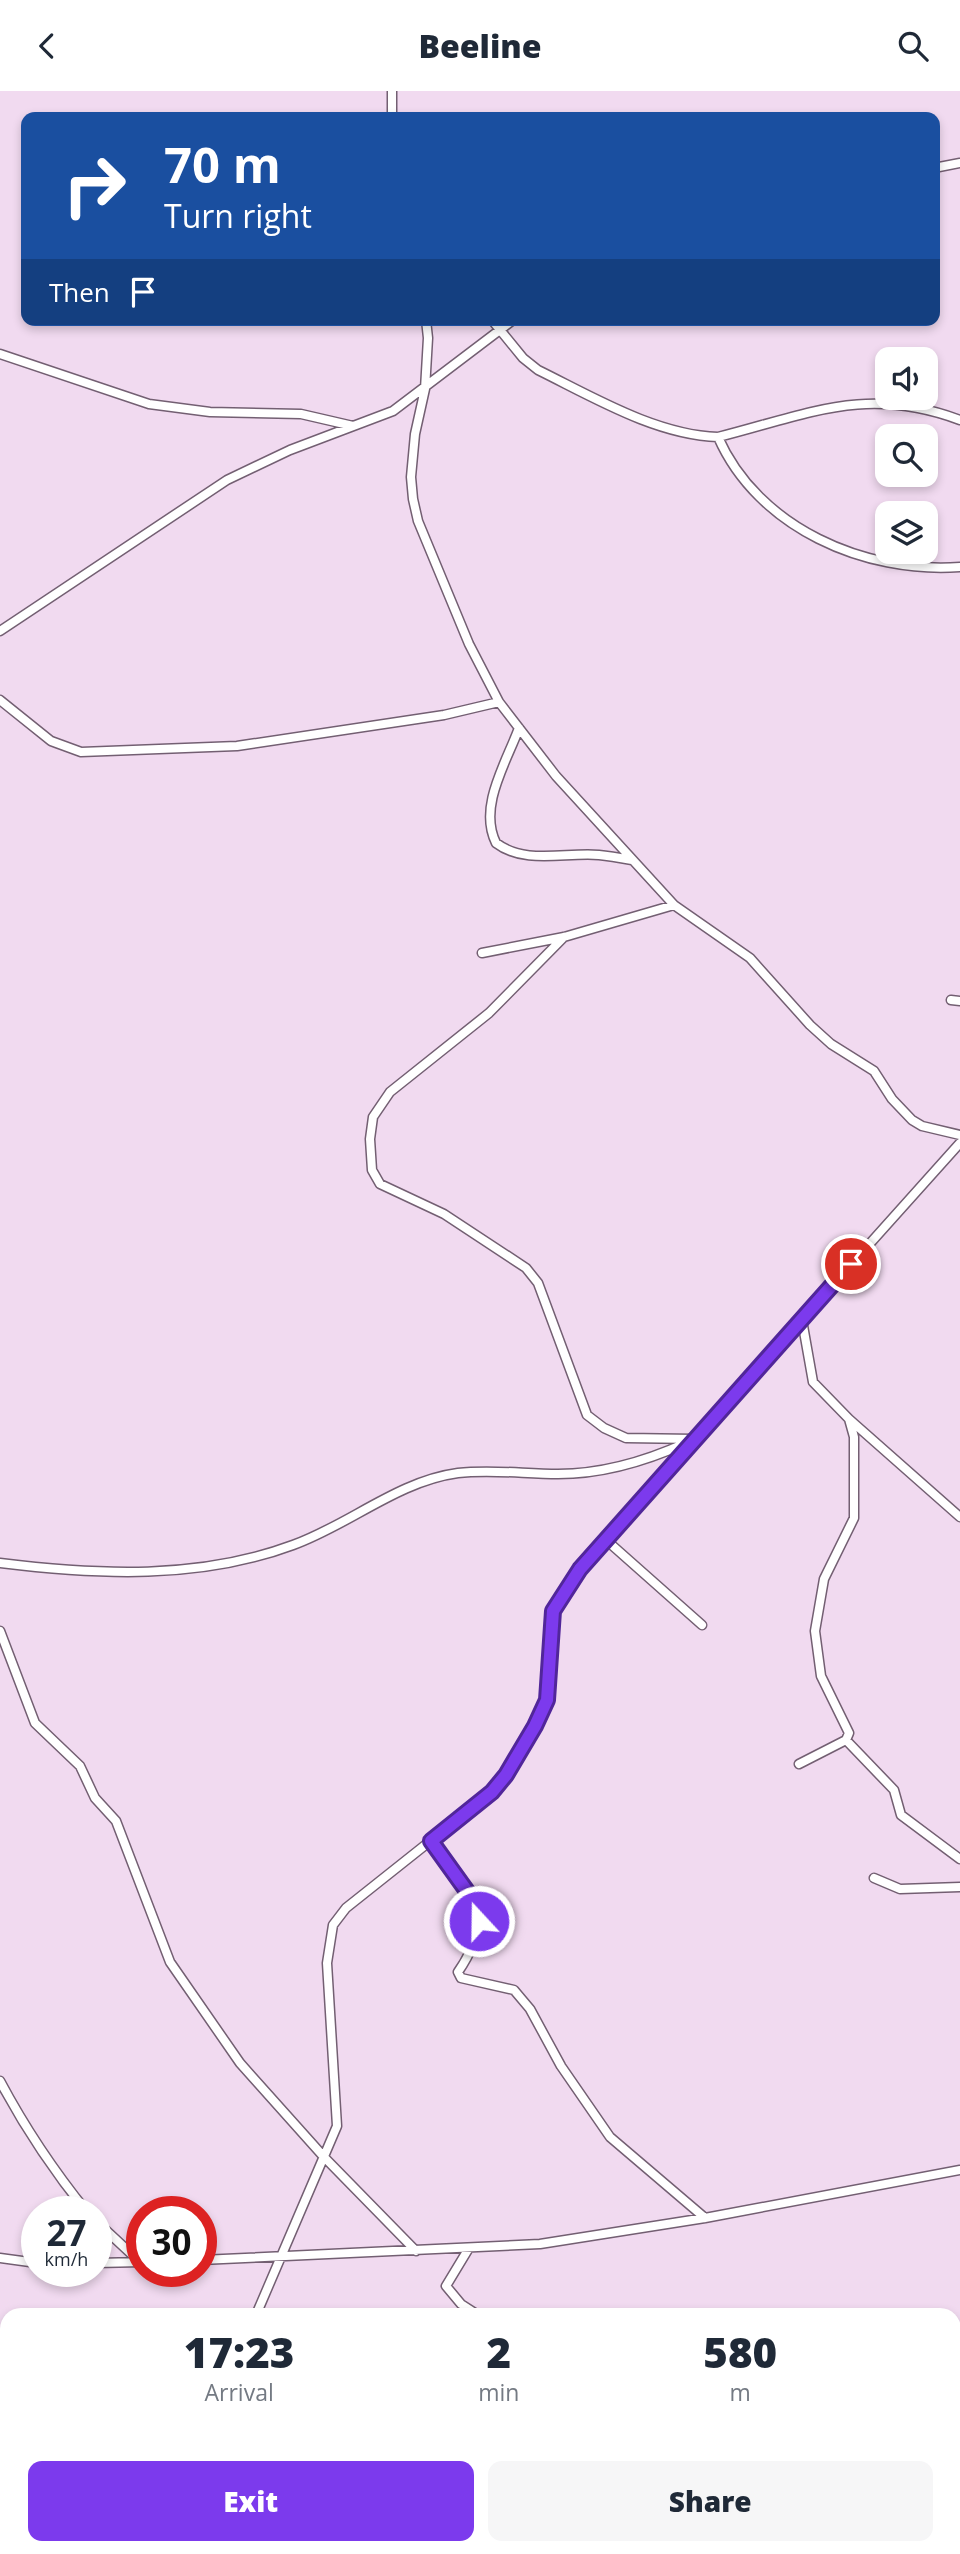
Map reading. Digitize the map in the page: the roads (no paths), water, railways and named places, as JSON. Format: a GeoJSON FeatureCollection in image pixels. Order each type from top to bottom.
{"type":"FeatureCollection","features":[{"type":"Feature","properties":{"kind":"street"},"geometry":{"type":"LineString","coordinates":[[392,91],[392,112]]}},
{"type":"Feature","properties":{"kind":"street"},"geometry":{"type":"LineString","coordinates":[[940,167],[960,163]]}},
{"type":"Feature","properties":{"kind":"street"},"geometry":{"type":"LineString","coordinates":[[427,326],[425,390],[415,434],[411,477],[418,521],[469,645],[499,702],[556,776],[674,905],[750,958],[810,1025],[831,1044],[874,1071],[892,1099],[912,1120],[922,1126],[960,1135]]}},
{"type":"Feature","properties":{"kind":"street"},"geometry":{"type":"LineString","coordinates":[[496,326],[538,370],[593,397],[670,429],[718,437],[825,406],[857,402],[895,404],[960,420]]}},
{"type":"Feature","properties":{"kind":"street"},"geometry":{"type":"LineString","coordinates":[[0,631],[227,480],[290,450],[393,411],[425,390],[505,326]]}},
{"type":"Feature","properties":{"kind":"street"},"geometry":{"type":"LineString","coordinates":[[0,354],[149,404],[210,412],[301,414],[356,427]]}},
{"type":"Feature","properties":{"kind":"street"},"geometry":{"type":"LineString","coordinates":[[718,437],[728,459],[747,485],[780,516],[817,537],[860,557],[896,565],[960,567]]}},
{"type":"Feature","properties":{"kind":"street"},"geometry":{"type":"LineString","coordinates":[[0,701],[51,741],[81,752],[237,746],[444,715],[499,702]]}},
{"type":"Feature","properties":{"kind":"street"},"geometry":{"type":"LineString","coordinates":[[519,729],[492,798],[490,825],[496,843],[504,850],[525,855],[599,855],[632,860]]}},
{"type":"Feature","properties":{"kind":"street"},"geometry":{"type":"LineString","coordinates":[[482,953],[564,937],[674,905]]}},
{"type":"Feature","properties":{"kind":"street"},"geometry":{"type":"LineString","coordinates":[[564,937],[489,1013],[390,1092],[373,1117],[370,1139],[372,1170],[380,1184],[444,1215],[526,1268],[538,1283],[587,1415],[604,1428],[626,1438],[693,1440]]}},
{"type":"Feature","properties":{"kind":"street"},"geometry":{"type":"LineString","coordinates":[[259,2308],[284,2256],[337,2126],[327,1963],[333,1925],[346,1908],[492,1792],[519,1754],[547,1700],[555,1605],[605,1539],[960,1143]]}},
{"type":"Feature","properties":{"kind":"street"},"geometry":{"type":"LineString","coordinates":[[802,1319],[813,1382],[849,1419],[960,1517]]}},
{"type":"Feature","properties":{"kind":"street"},"geometry":{"type":"LineString","coordinates":[[849,1419],[854,1437],[854,1518],[824,1579],[815,1631],[821,1676],[846,1724],[846,1740],[894,1790],[901,1815],[960,1859]]}},
{"type":"Feature","properties":{"kind":"street"},"geometry":{"type":"LineString","coordinates":[[0,1563],[164,1572],[236,1562],[294,1545],[424,1481],[458,1473],[562,1474],[606,1469],[650,1459],[693,1440]]}},
{"type":"Feature","properties":{"kind":"street"},"geometry":{"type":"LineString","coordinates":[[605,1539],[702,1625]]}},
{"type":"Feature","properties":{"kind":"street"},"geometry":{"type":"LineString","coordinates":[[0,1630],[35,1723],[80,1766],[95,1798],[116,1821],[170,1962],[240,2063],[324,2157],[416,2251]]}},
{"type":"Feature","properties":{"kind":"street"},"geometry":{"type":"LineString","coordinates":[[799,1764],[846,1740]]}},
{"type":"Feature","properties":{"kind":"street"},"geometry":{"type":"LineString","coordinates":[[431,1841],[474,1901],[479,1921],[473,1951],[458,1972],[461,1978],[514,1990],[530,2009],[561,2066],[610,2137],[705,2218]]}},
{"type":"Feature","properties":{"kind":"street"},"geometry":{"type":"LineString","coordinates":[[874,1878],[901,1889],[960,1887]]}},
{"type":"Feature","properties":{"kind":"street"},"geometry":{"type":"LineString","coordinates":[[0,2081],[24,2126],[74,2196]]}},
{"type":"Feature","properties":{"kind":"street"},"geometry":{"type":"LineString","coordinates":[[217,2259],[540,2243],[705,2218],[960,2170]]}},
{"type":"Feature","properties":{"kind":"street"},"geometry":{"type":"LineString","coordinates":[[112,2236],[126,2248]]}},
{"type":"Feature","properties":{"kind":"street"},"geometry":{"type":"LineString","coordinates":[[467,2308],[446,2286],[468,2248]]}},
{"type":"Feature","properties":{"kind":"street"},"geometry":{"type":"LineString","coordinates":[[0,2259],[21,2261]]}}]}
